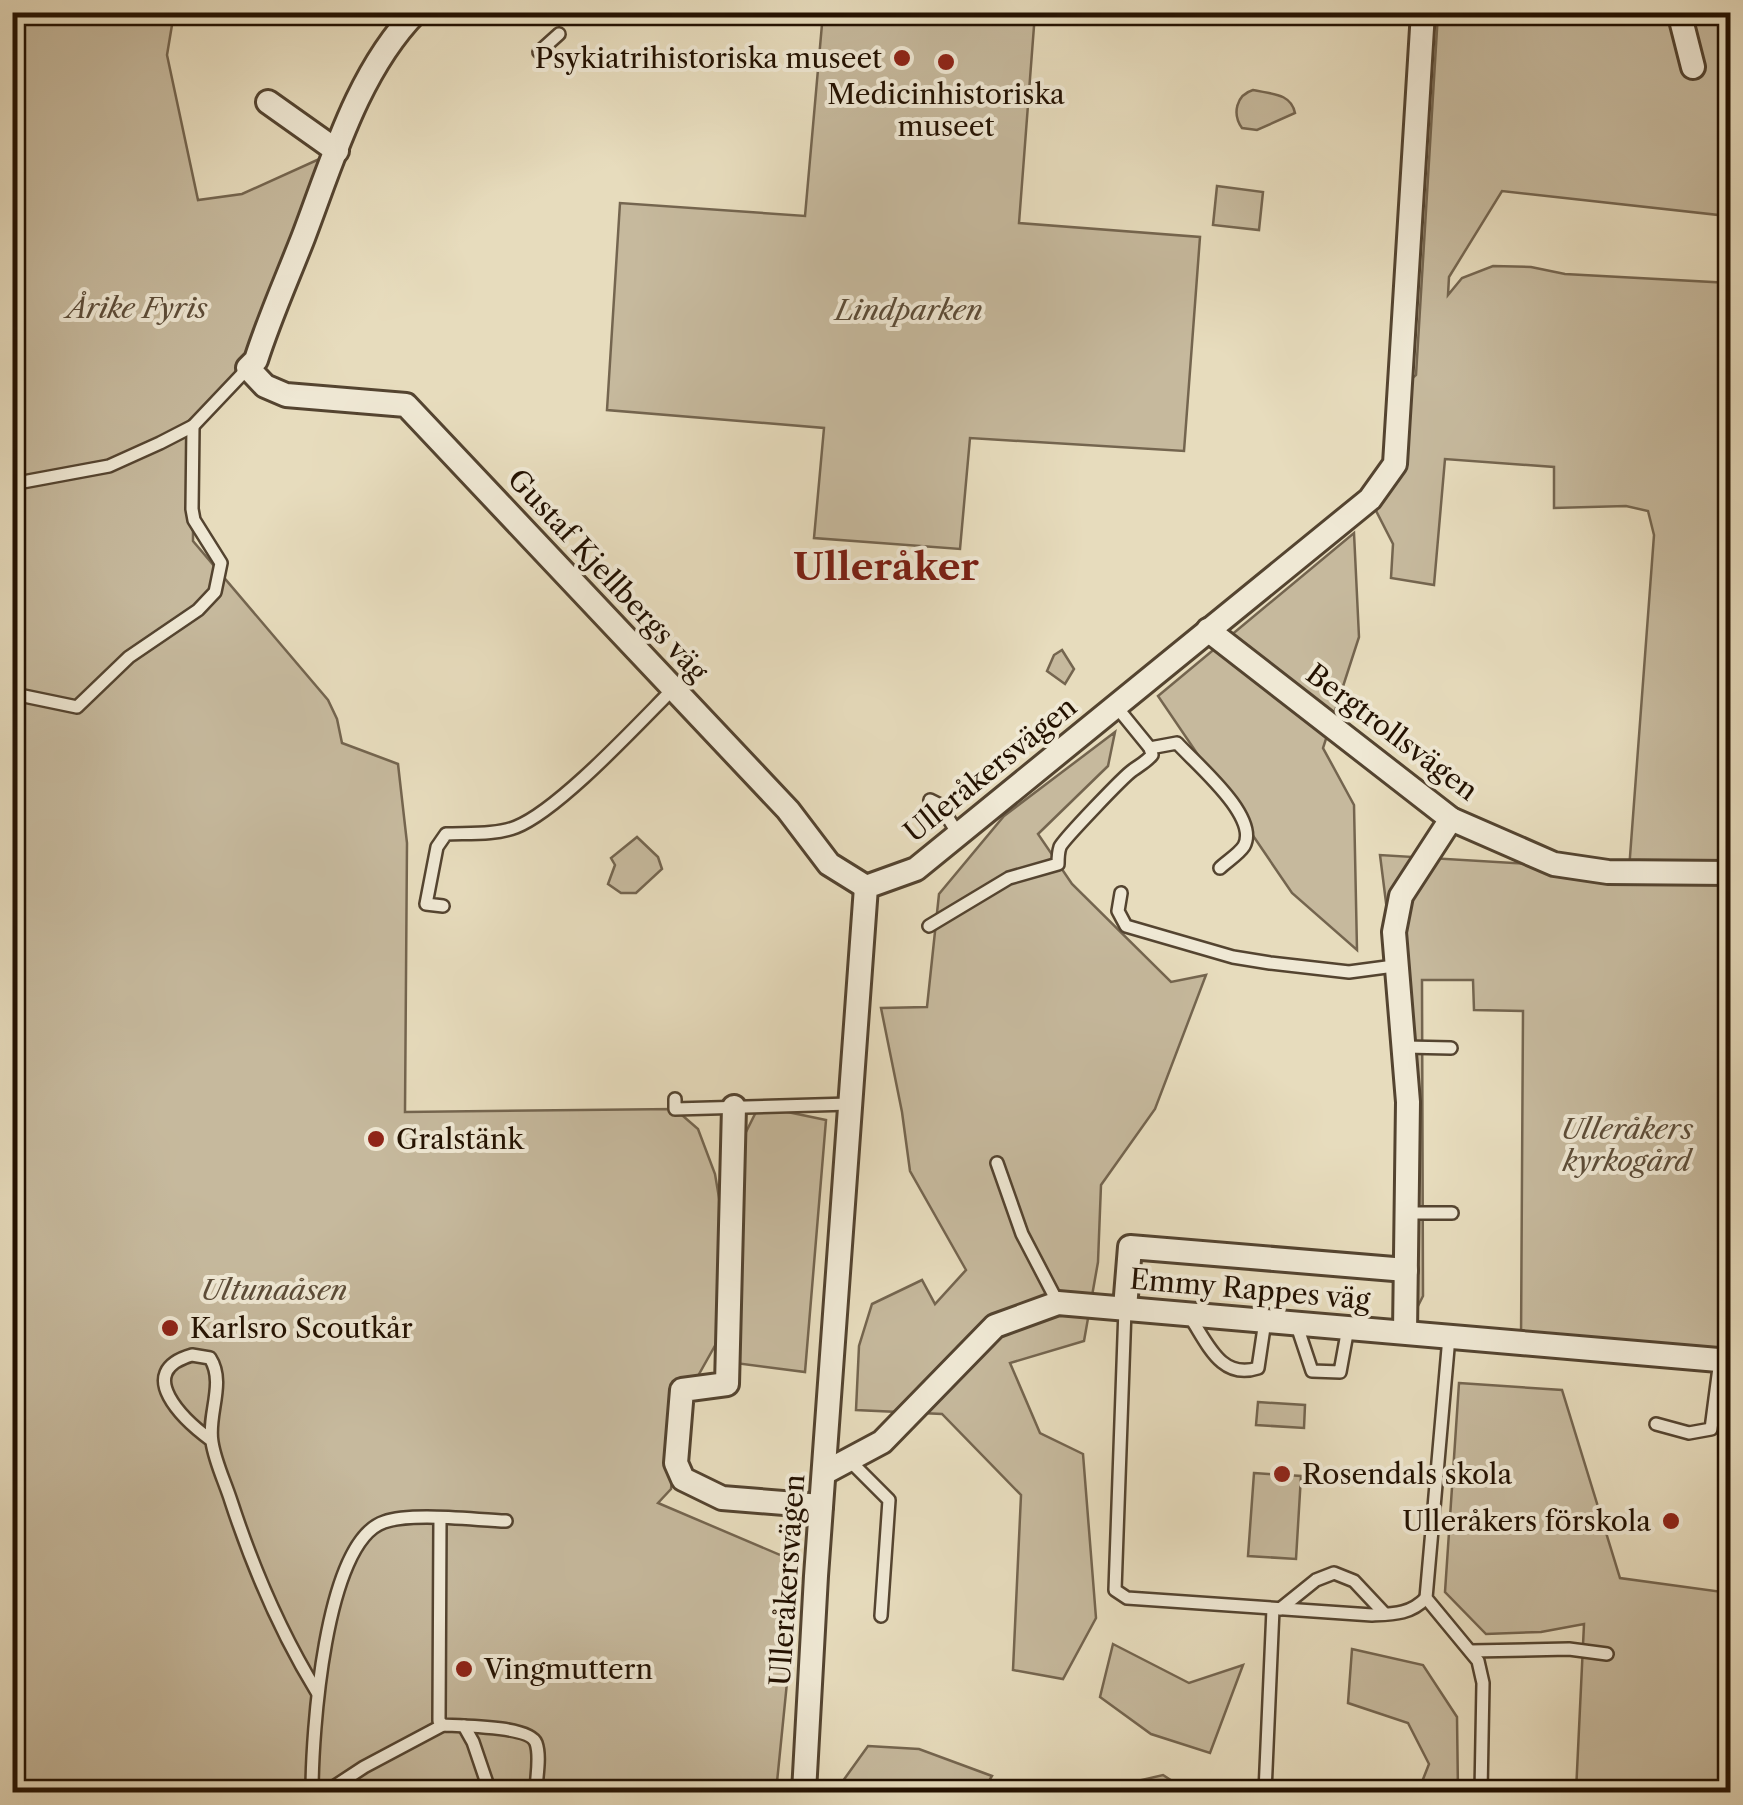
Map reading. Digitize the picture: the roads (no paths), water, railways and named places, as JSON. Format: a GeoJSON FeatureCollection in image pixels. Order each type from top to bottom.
{"type":"FeatureCollection","features":[{"type":"Feature","properties":{"kind":"street"},"geometry":{"type":"LineString","coordinates":[[248,368],[256,360],[337,150],[368,83],[398,30],[416,12]]}},
{"type":"Feature","properties":{"kind":"street","name":"Ulleråkersvägen"},"geometry":{"type":"LineString","coordinates":[[804,1792],[866,888],[916,869],[1208,630],[1273,566],[1370,499],[1395,464],[1423,12]]}},
{"type":"Feature","properties":{"kind":"street"},"geometry":{"type":"LineString","coordinates":[[1680,12],[1692,68]]}},
{"type":"Feature","properties":{"kind":"street"},"geometry":{"type":"LineString","coordinates":[[268,102],[337,150]]}},
{"type":"Feature","properties":{"kind":"street","name":"Gustaf Kjellbergs väg"},"geometry":{"type":"LineString","coordinates":[[248,368],[265,386],[286,395],[406,405],[788,810],[829,864],[866,888]]}},
{"type":"Feature","properties":{"kind":"street","name":"Bergtrollsvägen"},"geometry":{"type":"LineString","coordinates":[[1208,630],[1451,818],[1554,864],[1608,872],[1730,873]]}},
{"type":"Feature","properties":{"kind":"street"},"geometry":{"type":"LineString","coordinates":[[1405,1332],[1408,1102],[1394,932],[1401,896],[1451,818]]}},
{"type":"Feature","properties":{"kind":"street"},"geometry":{"type":"LineString","coordinates":[[734,1107],[728,1384],[682,1390],[676,1464],[682,1480],[722,1498],[821,1506]]}},
{"type":"Feature","properties":{"kind":"street"},"geometry":{"type":"LineString","coordinates":[[1125,1308],[1130,1248],[1406,1270]]}},
{"type":"Feature","properties":{"kind":"street","name":"Emmy Rappes väg"},"geometry":{"type":"LineString","coordinates":[[824,1473],[882,1442],[995,1326],[1058,1303],[1726,1360]]}},
{"type":"Feature","properties":{"kind":"lane"},"geometry":{"type":"LineString","coordinates":[[539,52],[559,34]]}},
{"type":"Feature","properties":{"kind":"lane"},"geometry":{"type":"LineString","coordinates":[[12,484],[109,466],[194,426],[248,368]]}},
{"type":"Feature","properties":{"kind":"lane"},"geometry":{"type":"LineString","coordinates":[[24,696],[77,707],[129,657],[198,610],[215,592],[221,563],[194,520],[192,509],[194,426]]}},
{"type":"Feature","properties":{"kind":"lane"},"geometry":{"type":"LineString","coordinates":[[444,906],[426,904],[437,847],[446,834],[514,828],[538,814],[674,688]]}},
{"type":"Feature","properties":{"kind":"lane"},"geometry":{"type":"LineString","coordinates":[[929,926],[1009,878],[1058,864],[1060,846],[1067,837],[1124,778],[1147,761],[1152,755],[1150,748],[1115,705]]}},
{"type":"Feature","properties":{"kind":"lane"},"geometry":{"type":"LineString","coordinates":[[1150,748],[1177,744],[1238,809],[1247,826],[1244,846],[1220,868]]}},
{"type":"Feature","properties":{"kind":"lane"},"geometry":{"type":"LineString","coordinates":[[930,800],[940,805],[958,834]]}},
{"type":"Feature","properties":{"kind":"lane"},"geometry":{"type":"LineString","coordinates":[[1122,893],[1118,911],[1126,926],[1233,957],[1349,972],[1394,966]]}},
{"type":"Feature","properties":{"kind":"lane"},"geometry":{"type":"LineString","coordinates":[[1405,1047],[1451,1048]]}},
{"type":"Feature","properties":{"kind":"lane"},"geometry":{"type":"LineString","coordinates":[[675,1099],[675,1109],[850,1104]]}},
{"type":"Feature","properties":{"kind":"lane"},"geometry":{"type":"LineString","coordinates":[[998,1164],[1022,1234],[1058,1303]]}},
{"type":"Feature","properties":{"kind":"lane"},"geometry":{"type":"LineString","coordinates":[[1407,1213],[1452,1213]]}},
{"type":"Feature","properties":{"kind":"lane"},"geometry":{"type":"LineString","coordinates":[[1125,1308],[1114,1590],[1127,1598],[1384,1614],[1416,1608],[1426,1598],[1449,1336]]}},
{"type":"Feature","properties":{"kind":"lane"},"geometry":{"type":"LineString","coordinates":[[1188,1314],[1220,1362],[1230,1370],[1246,1372],[1258,1368],[1265,1321]]}},
{"type":"Feature","properties":{"kind":"lane"},"geometry":{"type":"LineString","coordinates":[[1296,1323],[1312,1372],[1340,1372],[1348,1328]]}},
{"type":"Feature","properties":{"kind":"lane"},"geometry":{"type":"LineString","coordinates":[[211,1440],[188,1421],[168,1396],[169,1369],[192,1355],[210,1358],[214,1365],[211,1440],[254,1566],[276,1618],[317,1692]]}},
{"type":"Feature","properties":{"kind":"lane"},"geometry":{"type":"LineString","coordinates":[[1656,1424],[1688,1434],[1711,1428],[1726,1360]]}},
{"type":"Feature","properties":{"kind":"lane"},"geometry":{"type":"LineString","coordinates":[[850,1460],[889,1500],[881,1616]]}},
{"type":"Feature","properties":{"kind":"lane"},"geometry":{"type":"LineString","coordinates":[[312,1792],[317,1692],[338,1593],[350,1557],[366,1531],[401,1519],[506,1520]]}},
{"type":"Feature","properties":{"kind":"lane"},"geometry":{"type":"LineString","coordinates":[[440,1519],[438,1715],[443,1725]]}},
{"type":"Feature","properties":{"kind":"lane"},"geometry":{"type":"LineString","coordinates":[[1276,1609],[1316,1580],[1334,1574],[1354,1581],[1384,1614]]}},
{"type":"Feature","properties":{"kind":"lane"},"geometry":{"type":"LineString","coordinates":[[1426,1598],[1478,1661],[1483,1683],[1482,1792]]}},
{"type":"Feature","properties":{"kind":"lane"},"geometry":{"type":"LineString","coordinates":[[1265,1792],[1276,1609]]}},
{"type":"Feature","properties":{"kind":"lane"},"geometry":{"type":"LineString","coordinates":[[1472,1651],[1569,1649],[1607,1654]]}},
{"type":"Feature","properties":{"kind":"lane"},"geometry":{"type":"LineString","coordinates":[[326,1792],[443,1725],[515,1732],[535,1739],[536,1792]]}},
{"type":"Feature","properties":{"kind":"lane"},"geometry":{"type":"LineString","coordinates":[[464,1726],[490,1792]]}},
{"type":"Feature","properties":{"kind":"place","name":"Psykiatrihistoriska museet"},"geometry":{"type":"Point","coordinates":[902,58]}},
{"type":"Feature","properties":{"kind":"place","name":"Medicinhistoriska museet"},"geometry":{"type":"Point","coordinates":[946,62]}},
{"type":"Feature","properties":{"kind":"place","name":"Gralstänk"},"geometry":{"type":"Point","coordinates":[376,1139]}},
{"type":"Feature","properties":{"kind":"place","name":"Karlsro Scoutkår"},"geometry":{"type":"Point","coordinates":[170,1328]}},
{"type":"Feature","properties":{"kind":"place","name":"Rosendals skola"},"geometry":{"type":"Point","coordinates":[1282,1474]}},
{"type":"Feature","properties":{"kind":"place","name":"Ulleråkers förskola"},"geometry":{"type":"Point","coordinates":[1671,1521]}},
{"type":"Feature","properties":{"kind":"place","name":"Vingmuttern"},"geometry":{"type":"Point","coordinates":[464,1669]}},
{"type":"Feature","properties":{"kind":"district","name":"Ulleråker"},"geometry":{"type":"Point","coordinates":[886,566]}},
{"type":"Feature","properties":{"kind":"park label","name":"Årike Fyris"},"geometry":{"type":"Point","coordinates":[137,308]}},
{"type":"Feature","properties":{"kind":"park label","name":"Lindparken"},"geometry":{"type":"Point","coordinates":[909,310]}},
{"type":"Feature","properties":{"kind":"park label","name":"Ulleråkers kyrkogård"},"geometry":{"type":"Point","coordinates":[1627,1145]}},
{"type":"Feature","properties":{"kind":"park label","name":"Ultunaåsen"},"geometry":{"type":"Point","coordinates":[274,1290]}}]}
